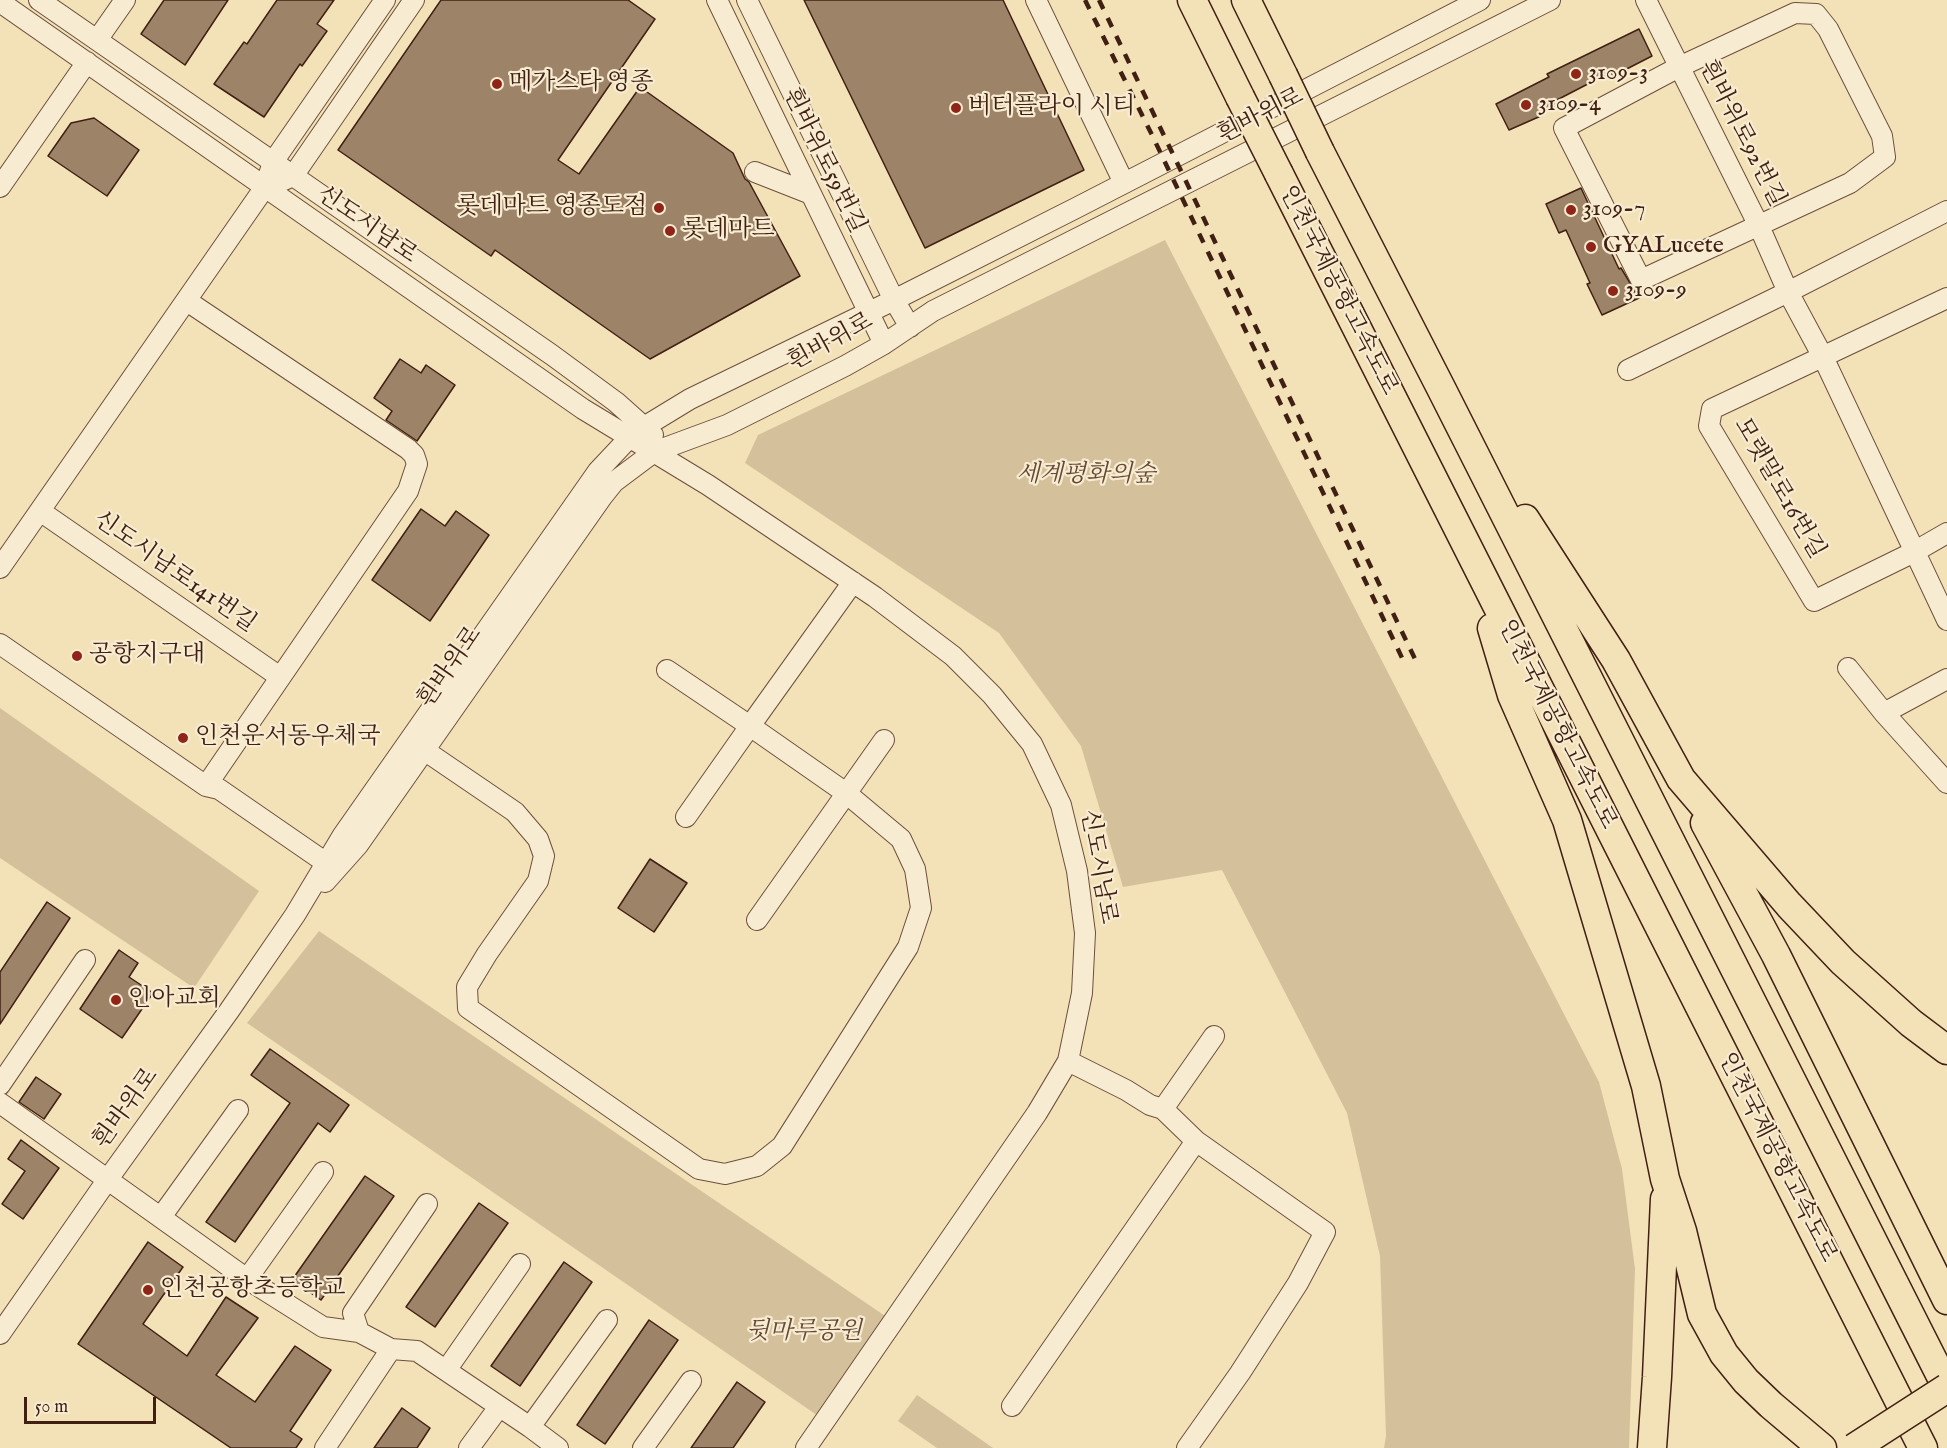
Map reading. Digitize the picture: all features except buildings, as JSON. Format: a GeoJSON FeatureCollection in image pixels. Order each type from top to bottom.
{"type":"FeatureCollection","features":[{"type":"Feature","properties":{"kind":"highway","name":"인천국제공항고속도로"},"geometry":{"type":"LineString","coordinates":[[1192,0],[1469,553],[1923,1448]]}},
{"type":"Feature","properties":{"kind":"highway","name":"인천국제공항고속도로"},"geometry":{"type":"LineString","coordinates":[[1246,0],[1320,152],[1947,1388]]}},
{"type":"Feature","properties":{"kind":"highway"},"geometry":{"type":"LineString","coordinates":[[1442,390],[1616,660],[1776,955],[1947,1300]]}},
{"type":"Feature","properties":{"kind":"highway"},"geometry":{"type":"LineString","coordinates":[[1469,553],[1512,694],[1567,820],[1646,1086],[1665,1179],[1682,1231],[1702,1314],[1724,1354],[1746,1381],[1822,1448]]}},
{"type":"Feature","properties":{"kind":"highway"},"geometry":{"type":"LineString","coordinates":[[1681,779],[1789,905],[1844,962],[1911,1023],[1947,1050]]}},
{"type":"Feature","properties":{"kind":"highway"},"geometry":{"type":"LineString","coordinates":[[1652,1448],[1665,1179]]}},
{"type":"Feature","properties":{"kind":"highway"},"geometry":{"type":"LineString","coordinates":[[1854,1448],[1947,1388]]}},
{"type":"Feature","properties":{"kind":"street","name":"신도시남로"},"geometry":{"type":"LineString","coordinates":[[39,0],[616,402],[637,432]]}},
{"type":"Feature","properties":{"kind":"street"},"geometry":{"type":"LineString","coordinates":[[97,40],[125,0]]}},
{"type":"Feature","properties":{"kind":"street"},"geometry":{"type":"LineString","coordinates":[[0,568],[265,187],[273,162],[385,0]]}},
{"type":"Feature","properties":{"kind":"street"},"geometry":{"type":"LineString","coordinates":[[265,187],[293,176],[414,0]]}},
{"type":"Feature","properties":{"kind":"street","name":"흰바위로59번길"},"geometry":{"type":"LineString","coordinates":[[717,0],[884,344]]}},
{"type":"Feature","properties":{"kind":"street","name":"흰바위로59번길"},"geometry":{"type":"LineString","coordinates":[[747,0],[894,300],[910,327]]}},
{"type":"Feature","properties":{"kind":"street"},"geometry":{"type":"LineString","coordinates":[[1036,0],[1124,183]]}},
{"type":"Feature","properties":{"kind":"street","name":"흰바위로"},"geometry":{"type":"LineString","coordinates":[[328,871],[343,835],[598,471],[637,432],[690,399],[894,300],[1480,0]]}},
{"type":"Feature","properties":{"kind":"street","name":"흰바위로"},"geometry":{"type":"LineString","coordinates":[[0,1334],[295,915],[328,871],[358,845],[614,482],[660,449],[727,425],[845,366],[884,344],[933,311],[1550,0]]}},
{"type":"Feature","properties":{"kind":"street","name":"흰바위로92번길"},"geometry":{"type":"LineString","coordinates":[[1646,0],[1759,226],[1788,292]]}},
{"type":"Feature","properties":{"kind":"street","name":"신도시남로"},"geometry":{"type":"LineString","coordinates":[[0,2],[583,409],[637,432],[708,485],[854,582],[952,656],[992,695],[1032,744],[1061,805],[1077,872],[1085,933],[1082,993],[1068,1061],[1031,1123],[806,1448]]}},
{"type":"Feature","properties":{"kind":"street"},"geometry":{"type":"LineString","coordinates":[[1795,12],[1816,14],[1828,29],[1882,136],[1885,157],[1850,183],[1641,280],[1564,128],[1679,67],[1795,12]]}},
{"type":"Feature","properties":{"kind":"street"},"geometry":{"type":"LineString","coordinates":[[0,187],[87,62]]}},
{"type":"Feature","properties":{"kind":"street"},"geometry":{"type":"LineString","coordinates":[[754,172],[812,195]]}},
{"type":"Feature","properties":{"kind":"street"},"geometry":{"type":"LineString","coordinates":[[1628,370],[1947,211]]}},
{"type":"Feature","properties":{"kind":"street"},"geometry":{"type":"LineString","coordinates":[[1788,292],[1823,357],[1947,620]]}},
{"type":"Feature","properties":{"kind":"street","name":"모랫말로16번길"},"geometry":{"type":"LineString","coordinates":[[1947,298],[1712,409],[1709,426],[1814,602],[1947,533]]}},
{"type":"Feature","properties":{"kind":"street"},"geometry":{"type":"LineString","coordinates":[[187,301],[408,449],[414,455],[417,465],[408,491],[206,786]]}},
{"type":"Feature","properties":{"kind":"street","name":"신도시남로141번길"},"geometry":{"type":"LineString","coordinates":[[40,511],[280,677]]}},
{"type":"Feature","properties":{"kind":"street"},"geometry":{"type":"LineString","coordinates":[[686,817],[854,582]]}},
{"type":"Feature","properties":{"kind":"street"},"geometry":{"type":"LineString","coordinates":[[0,644],[206,786],[213,798],[328,871]]}},
{"type":"Feature","properties":{"kind":"street"},"geometry":{"type":"LineString","coordinates":[[1848,668],[1884,713],[1943,774]]}},
{"type":"Feature","properties":{"kind":"street"},"geometry":{"type":"LineString","coordinates":[[424,750],[515,812],[538,838],[544,856],[538,881],[467,987],[468,1008],[699,1169],[725,1174],[757,1166],[782,1146],[908,947],[921,908],[915,869],[900,839],[846,794],[667,670]]}},
{"type":"Feature","properties":{"kind":"street"},"geometry":{"type":"LineString","coordinates":[[1884,713],[1947,680]]}},
{"type":"Feature","properties":{"kind":"street"},"geometry":{"type":"LineString","coordinates":[[757,920],[884,740]]}},
{"type":"Feature","properties":{"kind":"street"},"geometry":{"type":"LineString","coordinates":[[0,1085],[85,960]]}},
{"type":"Feature","properties":{"kind":"street"},"geometry":{"type":"LineString","coordinates":[[1163,1109],[1214,1036]]}},
{"type":"Feature","properties":{"kind":"street"},"geometry":{"type":"LineString","coordinates":[[1068,1061],[1126,1090],[1150,1105],[1163,1109],[1196,1141],[1325,1232],[1298,1283],[1240,1373],[1187,1448]]}},
{"type":"Feature","properties":{"kind":"street"},"geometry":{"type":"LineString","coordinates":[[0,1103],[247,1279],[323,1327],[359,1332],[391,1349],[417,1350],[558,1448]]}},
{"type":"Feature","properties":{"kind":"street"},"geometry":{"type":"LineString","coordinates":[[161,1217],[238,1110]]}},
{"type":"Feature","properties":{"kind":"street"},"geometry":{"type":"LineString","coordinates":[[1012,1406],[1196,1141]]}},
{"type":"Feature","properties":{"kind":"street"},"geometry":{"type":"LineString","coordinates":[[247,1279],[323,1172]]}},
{"type":"Feature","properties":{"kind":"street"},"geometry":{"type":"LineString","coordinates":[[359,1332],[352,1312],[427,1204]]}},
{"type":"Feature","properties":{"kind":"street"},"geometry":{"type":"LineString","coordinates":[[447,1370],[520,1264]]}},
{"type":"Feature","properties":{"kind":"street"},"geometry":{"type":"LineString","coordinates":[[530,1427],[607,1320]]}},
{"type":"Feature","properties":{"kind":"street"},"geometry":{"type":"LineString","coordinates":[[325,1448],[391,1349]]}},
{"type":"Feature","properties":{"kind":"street"},"geometry":{"type":"LineString","coordinates":[[643,1448],[691,1381]]}},
{"type":"Feature","properties":{"kind":"street"},"geometry":{"type":"LineString","coordinates":[[470,1448],[499,1407]]}},
{"type":"Feature","properties":{"kind":"green space","name":"세계평화의숲"},"geometry":{"type":"Polygon","coordinates":[[[1165,240],[1599,1082],[1622,1169],[1635,1269],[1629,1448],[1384,1448],[1386,1436],[1380,1256],[1347,1113],[1222,870],[1123,887],[1081,746],[999,633],[745,463],[758,435],[1165,240]]]}},
{"type":"Feature","properties":{"kind":"green space"},"geometry":{"type":"Polygon","coordinates":[[[0,708],[259,891],[194,988],[0,858],[0,708]]]}},
{"type":"Feature","properties":{"kind":"green space","name":"뒷마루공원"},"geometry":{"type":"Polygon","coordinates":[[[319,931],[894,1322],[824,1420],[247,1023],[319,931]]]}},
{"type":"Feature","properties":{"kind":"green space"},"geometry":{"type":"Polygon","coordinates":[[[917,1395],[993,1448],[937,1448],[898,1421],[917,1395]]]}},
{"type":"Feature","properties":{"kind":"railway"},"geometry":{"type":"LineString","coordinates":[[1085,0],[1404,662]]}},
{"type":"Feature","properties":{"kind":"railway"},"geometry":{"type":"LineString","coordinates":[[1099,0],[1416,661]]}},
{"type":"Feature","properties":{"kind":"place","name":"3109-3"},"geometry":{"type":"Point","coordinates":[1576,74]}},
{"type":"Feature","properties":{"kind":"place","name":"메가스타 영종"},"geometry":{"type":"Point","coordinates":[497,84]}},
{"type":"Feature","properties":{"kind":"place","name":"3109-4"},"geometry":{"type":"Point","coordinates":[1526,105]}},
{"type":"Feature","properties":{"kind":"place","name":"버터플라이 시티"},"geometry":{"type":"Point","coordinates":[956,108]}},
{"type":"Feature","properties":{"kind":"place","name":"롯데마트 영종도점"},"geometry":{"type":"Point","coordinates":[659,208]}},
{"type":"Feature","properties":{"kind":"place","name":"3109-7"},"geometry":{"type":"Point","coordinates":[1571,210]}},
{"type":"Feature","properties":{"kind":"place","name":"롯데마트"},"geometry":{"type":"Point","coordinates":[670,231]}},
{"type":"Feature","properties":{"kind":"place","name":"GYALucete"},"geometry":{"type":"Point","coordinates":[1591,247]}},
{"type":"Feature","properties":{"kind":"place","name":"3109-9"},"geometry":{"type":"Point","coordinates":[1613,291]}},
{"type":"Feature","properties":{"kind":"place","name":"공항지구대"},"geometry":{"type":"Point","coordinates":[77,656]}},
{"type":"Feature","properties":{"kind":"place","name":"인천운서동우체국"},"geometry":{"type":"Point","coordinates":[183,738]}},
{"type":"Feature","properties":{"kind":"place","name":"인아교회"},"geometry":{"type":"Point","coordinates":[116,1000]}},
{"type":"Feature","properties":{"kind":"place","name":"인천공항초등학교"},"geometry":{"type":"Point","coordinates":[148,1290]}}]}
